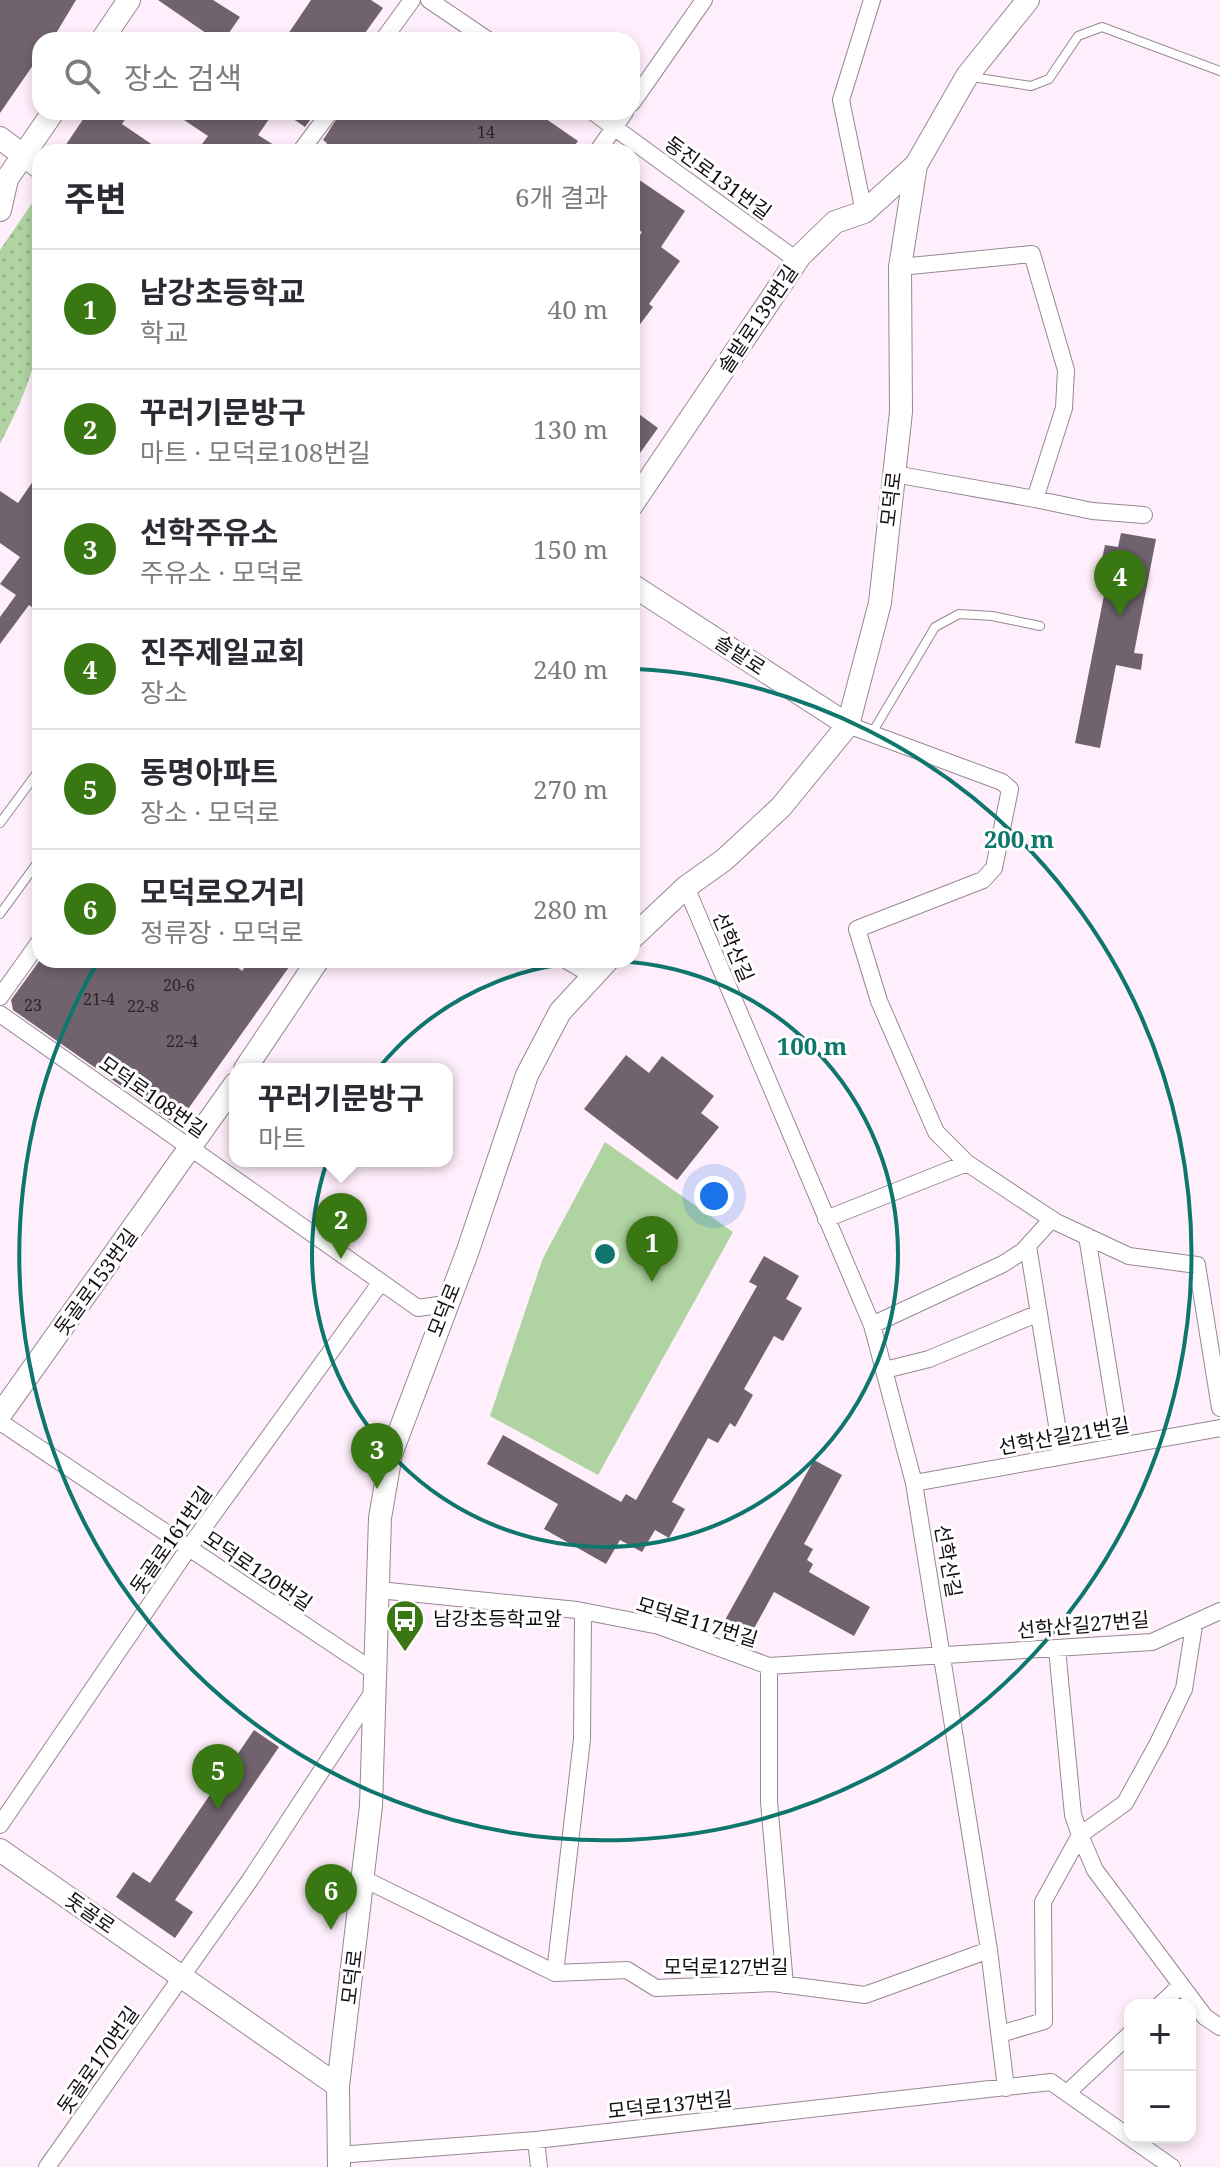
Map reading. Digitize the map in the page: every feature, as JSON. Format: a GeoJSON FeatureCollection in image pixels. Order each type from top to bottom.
{"type":"FeatureCollection","features":[{"type":"Feature","properties":{"kind":"street"},"geometry":{"type":"LineString","coordinates":[[107,32],[129,0]]}},
{"type":"Feature","properties":{"kind":"street"},"geometry":{"type":"LineString","coordinates":[[389,32],[412,0]]}},
{"type":"Feature","properties":{"kind":"street"},"geometry":{"type":"LineString","coordinates":[[429,0],[476,32]]}},
{"type":"Feature","properties":{"kind":"street"},"geometry":{"type":"LineString","coordinates":[[640,92],[704,0]]}},
{"type":"Feature","properties":{"kind":"street"},"geometry":{"type":"LineString","coordinates":[[864,212],[841,100],[872,0]]}},
{"type":"Feature","properties":{"kind":"street","name":"모덕로"},"geometry":{"type":"LineString","coordinates":[[640,930],[781,807],[848,725],[880,603],[901,412],[900,267],[916,165],[967,76],[1028,0]]}},
{"type":"Feature","properties":{"kind":"street"},"geometry":{"type":"LineString","coordinates":[[40,144],[50,120]]}},
{"type":"Feature","properties":{"kind":"street"},"geometry":{"type":"LineString","coordinates":[[306,144],[324,120]]}},
{"type":"Feature","properties":{"kind":"street","name":"동진로131번길"},"geometry":{"type":"LineString","coordinates":[[605,120],[638,144]]}},
{"type":"Feature","properties":{"kind":"street"},"geometry":{"type":"LineString","coordinates":[[603,144],[620,120]]}},
{"type":"Feature","properties":{"kind":"street"},"geometry":{"type":"LineString","coordinates":[[0,138],[32,162],[4,181],[0,210]]}},
{"type":"Feature","properties":{"kind":"street","name":"동진로131번길"},"geometry":{"type":"LineString","coordinates":[[640,145],[798,261]]}},
{"type":"Feature","properties":{"kind":"street","name":"솔밭로139번길"},"geometry":{"type":"LineString","coordinates":[[640,493],[798,261],[835,222],[864,212],[916,165]]}},
{"type":"Feature","properties":{"kind":"street"},"geometry":{"type":"LineString","coordinates":[[900,267],[1032,254],[1066,370],[1064,408],[1035,499]]}},
{"type":"Feature","properties":{"kind":"street"},"geometry":{"type":"LineString","coordinates":[[894,474],[1092,511],[1144,515]]}},
{"type":"Feature","properties":{"kind":"street","name":"솔밭로"},"geometry":{"type":"LineString","coordinates":[[640,590],[848,725]]}},
{"type":"Feature","properties":{"kind":"street"},"geometry":{"type":"LineString","coordinates":[[848,725],[1002,782],[1010,789],[994,868],[983,880],[857,929],[879,1001],[936,1132],[967,1163],[1052,1219],[1129,1256],[1197,1265],[1220,1408]]}},
{"type":"Feature","properties":{"kind":"street","name":"선학산길"},"geometry":{"type":"LineString","coordinates":[[686,887],[872,1325],[885,1370],[914,1483],[944,1657],[989,1950],[1006,2088]]}},
{"type":"Feature","properties":{"kind":"street"},"geometry":{"type":"LineString","coordinates":[[0,997],[32,952]]}},
{"type":"Feature","properties":{"kind":"street"},"geometry":{"type":"LineString","coordinates":[[249,1063],[313,968]]}},
{"type":"Feature","properties":{"kind":"street","name":"모덕로"},"geometry":{"type":"LineString","coordinates":[[336,2163],[338,2086],[371,1806],[380,1518],[391,1454],[445,1304],[467,1253],[527,1075],[560,1012],[598,968]]}},
{"type":"Feature","properties":{"kind":"street","name":"모덕로108번길"},"geometry":{"type":"LineString","coordinates":[[0,1014],[418,1308],[445,1304]]}},
{"type":"Feature","properties":{"kind":"street","name":"돗골로153번길"},"geometry":{"type":"LineString","coordinates":[[0,1415],[229,1093]]}},
{"type":"Feature","properties":{"kind":"street"},"geometry":{"type":"LineString","coordinates":[[826,1219],[967,1163]]}},
{"type":"Feature","properties":{"kind":"street"},"geometry":{"type":"LineString","coordinates":[[872,1325],[1003,1264],[1028,1246],[1052,1219]]}},
{"type":"Feature","properties":{"kind":"street"},"geometry":{"type":"LineString","coordinates":[[1087,1236],[1121,1446]]}},
{"type":"Feature","properties":{"kind":"street"},"geometry":{"type":"LineString","coordinates":[[1028,1246],[1062,1456]]}},
{"type":"Feature","properties":{"kind":"street","name":"돗골로161번길"},"geometry":{"type":"LineString","coordinates":[[0,1825],[188,1549],[381,1282]]}},
{"type":"Feature","properties":{"kind":"street"},"geometry":{"type":"LineString","coordinates":[[885,1370],[929,1359],[1039,1313]]}},
{"type":"Feature","properties":{"kind":"street","name":"모덕로120번길"},"geometry":{"type":"LineString","coordinates":[[0,1422],[188,1549],[374,1681]]}},
{"type":"Feature","properties":{"kind":"street","name":"선학산길21번길"},"geometry":{"type":"LineString","coordinates":[[914,1483],[1220,1428]]}},
{"type":"Feature","properties":{"kind":"street","name":"모덕로117번길"},"geometry":{"type":"LineString","coordinates":[[379,1590],[583,1612],[659,1626],[769,1666],[944,1657]]}},
{"type":"Feature","properties":{"kind":"street","name":"선학산길27번길"},"geometry":{"type":"LineString","coordinates":[[944,1657],[1152,1642],[1194,1626],[1220,1611]]}},
{"type":"Feature","properties":{"kind":"street"},"geometry":{"type":"LineString","coordinates":[[555,1973],[582,1739],[583,1612]]}},
{"type":"Feature","properties":{"kind":"street"},"geometry":{"type":"LineString","coordinates":[[1000,2034],[1044,2021],[1043,1902],[1080,1835],[1125,1803],[1158,1743],[1184,1689],[1194,1626]]}},
{"type":"Feature","properties":{"kind":"street"},"geometry":{"type":"LineString","coordinates":[[1057,1649],[1073,1815],[1095,1870],[1205,2017],[1220,2027]]}},
{"type":"Feature","properties":{"kind":"street"},"geometry":{"type":"LineString","coordinates":[[769,1666],[769,1802],[785,1985]]}},
{"type":"Feature","properties":{"kind":"street"},"geometry":{"type":"LineString","coordinates":[[181,1976],[250,1880],[374,1681]]}},
{"type":"Feature","properties":{"kind":"street","name":"돗골로"},"geometry":{"type":"LineString","coordinates":[[0,1850],[338,2086]]}},
{"type":"Feature","properties":{"kind":"street","name":"모덕로127번길"},"geometry":{"type":"LineString","coordinates":[[364,1879],[555,1973],[627,1970],[656,1988],[785,1985],[865,1995],[989,1950]]}},
{"type":"Feature","properties":{"kind":"street","name":"돗골로170번길"},"geometry":{"type":"LineString","coordinates":[[47,2167],[181,1976]]}},
{"type":"Feature","properties":{"kind":"street"},"geometry":{"type":"LineString","coordinates":[[1166,1999],[1181,1985]]}},
{"type":"Feature","properties":{"kind":"street"},"geometry":{"type":"LineString","coordinates":[[1067,2093],[1124,2040]]}},
{"type":"Feature","properties":{"kind":"street"},"geometry":{"type":"LineString","coordinates":[[1006,2088],[1051,2082],[1172,2167]]}},
{"type":"Feature","properties":{"kind":"street","name":"모덕로137번길"},"geometry":{"type":"LineString","coordinates":[[336,2163],[1006,2088]]}},
{"type":"Feature","properties":{"kind":"street"},"geometry":{"type":"LineString","coordinates":[[536,2140],[539,2167]]}},
{"type":"Feature","properties":{"kind":"lane"},"geometry":{"type":"LineString","coordinates":[[967,76],[1031,86],[1049,79],[1078,36],[1102,27],[1220,71]]}},
{"type":"Feature","properties":{"kind":"lane"},"geometry":{"type":"LineString","coordinates":[[871,734],[935,627],[959,614],[992,616],[1040,626]]}},
{"type":"Feature","properties":{"kind":"lane"},"geometry":{"type":"LineString","coordinates":[[0,823],[32,780]]}},
{"type":"Feature","properties":{"kind":"lane"},"geometry":{"type":"LineString","coordinates":[[0,914],[32,870]]}},
{"type":"Feature","properties":{"kind":"green space"},"geometry":{"type":"Polygon","coordinates":[[[32,203],[32,369],[18,408],[0,444],[0,250],[32,203]]]}},
{"type":"Feature","properties":{"kind":"green space"},"geometry":{"type":"Polygon","coordinates":[[[605,1142],[733,1232],[598,1475],[490,1416],[543,1258],[605,1142]]]}},
{"type":"Feature","properties":{"kind":"building"},"geometry":{"type":"Polygon","coordinates":[[[0,0],[76,0],[57,32],[32,32],[32,67],[0,113],[0,0]]]}},
{"type":"Feature","properties":{"kind":"building"},"geometry":{"type":"Polygon","coordinates":[[[158,0],[213,0],[240,17],[230,32],[204,32],[158,0]]]}},
{"type":"Feature","properties":{"kind":"building"},"geometry":{"type":"Polygon","coordinates":[[[311,0],[371,0],[383,8],[366,32],[289,32],[311,0]]]}},
{"type":"Feature","properties":{"kind":"building"},"geometry":{"type":"Polygon","coordinates":[[[83,120],[125,120],[122,124],[151,144],[66,144],[83,120]]]}},
{"type":"Feature","properties":{"kind":"building"},"geometry":{"type":"Polygon","coordinates":[[[184,120],[268,120],[258,135],[272,144],[202,144],[208,136],[184,120]]]}},
{"type":"Feature","properties":{"kind":"building"},"geometry":{"type":"Polygon","coordinates":[[[295,120],[310,120],[305,127],[295,120]]]}},
{"type":"Feature","properties":{"kind":"building"},"geometry":{"type":"Polygon","coordinates":[[[336,120],[548,120],[578,141],[576,144],[326,144],[323,140],[336,120]]]}},
{"type":"Feature","properties":{"kind":"building"},"geometry":{"type":"Polygon","coordinates":[[[640,180],[685,211],[661,247],[680,261],[649,304],[653,307],[640,324],[640,235],[640,180]]]}},
{"type":"Feature","properties":{"kind":"building"},"geometry":{"type":"Polygon","coordinates":[[[640,415],[658,428],[640,453],[640,415]]]}},
{"type":"Feature","properties":{"kind":"building"},"geometry":{"type":"Polygon","coordinates":[[[32,483],[32,607],[29,605],[0,644],[0,617],[16,595],[0,584],[20,557],[0,543],[0,491],[18,503],[32,483]]]}},
{"type":"Feature","properties":{"kind":"building"},"geometry":{"type":"Polygon","coordinates":[[[1121,533],[1156,539],[1134,653],[1143,654],[1141,670],[1116,665],[1100,748],[1075,743],[1107,580],[1098,578],[1105,545],[1118,547],[1121,533]]]}},
{"type":"Feature","properties":{"kind":"building"},"geometry":{"type":"Polygon","coordinates":[[[34,968],[238,968],[242,971],[244,968],[288,968],[181,1119],[171,1121],[13,1010],[11,1000],[34,968]]]}},
{"type":"Feature","properties":{"kind":"building"},"geometry":{"type":"Polygon","coordinates":[[[626,1055],[649,1073],[662,1056],[714,1096],[701,1113],[719,1127],[677,1180],[584,1109],[626,1055]]]}},
{"type":"Feature","properties":{"kind":"building"},"geometry":{"type":"Polygon","coordinates":[[[764,1256],[799,1276],[786,1299],[802,1308],[783,1341],[774,1336],[744,1389],[753,1395],[735,1427],[730,1423],[718,1443],[708,1438],[672,1502],[685,1509],[669,1538],[655,1530],[642,1552],[620,1540],[606,1564],[544,1529],[558,1504],[487,1464],[503,1435],[621,1502],[626,1494],[636,1500],[757,1286],[749,1282],[764,1256]]]}},
{"type":"Feature","properties":{"kind":"building"},"geometry":{"type":"Polygon","coordinates":[[[814,1460],[842,1475],[804,1544],[813,1549],[807,1560],[813,1564],[809,1572],[870,1607],[854,1636],[774,1592],[751,1634],[725,1620],[814,1460]]]}},
{"type":"Feature","properties":{"kind":"building"},"geometry":{"type":"Polygon","coordinates":[[[254,1730],[279,1747],[175,1900],[193,1912],[175,1938],[116,1897],[133,1872],[150,1883],[254,1730]]]}},
{"type":"Feature","properties":{"kind":"place","name":"진주제일교회"},"geometry":{"type":"Point","coordinates":[1120,616]}},
{"type":"Feature","properties":{"kind":"place","name":"꾸러기문방구"},"geometry":{"type":"Point","coordinates":[341,1259]}},
{"type":"Feature","properties":{"kind":"place","name":"남강초등학교"},"geometry":{"type":"Point","coordinates":[652,1282]}},
{"type":"Feature","properties":{"kind":"place","name":"선학주유소"},"geometry":{"type":"Point","coordinates":[377,1489]}},
{"type":"Feature","properties":{"kind":"place","name":"남강초등학교앞"},"geometry":{"type":"Point","coordinates":[405,1653]}},
{"type":"Feature","properties":{"kind":"place","name":"동명아파트"},"geometry":{"type":"Point","coordinates":[218,1810]}},
{"type":"Feature","properties":{"kind":"place","name":"모덕로오거리"},"geometry":{"type":"Point","coordinates":[331,1930]}}]}
